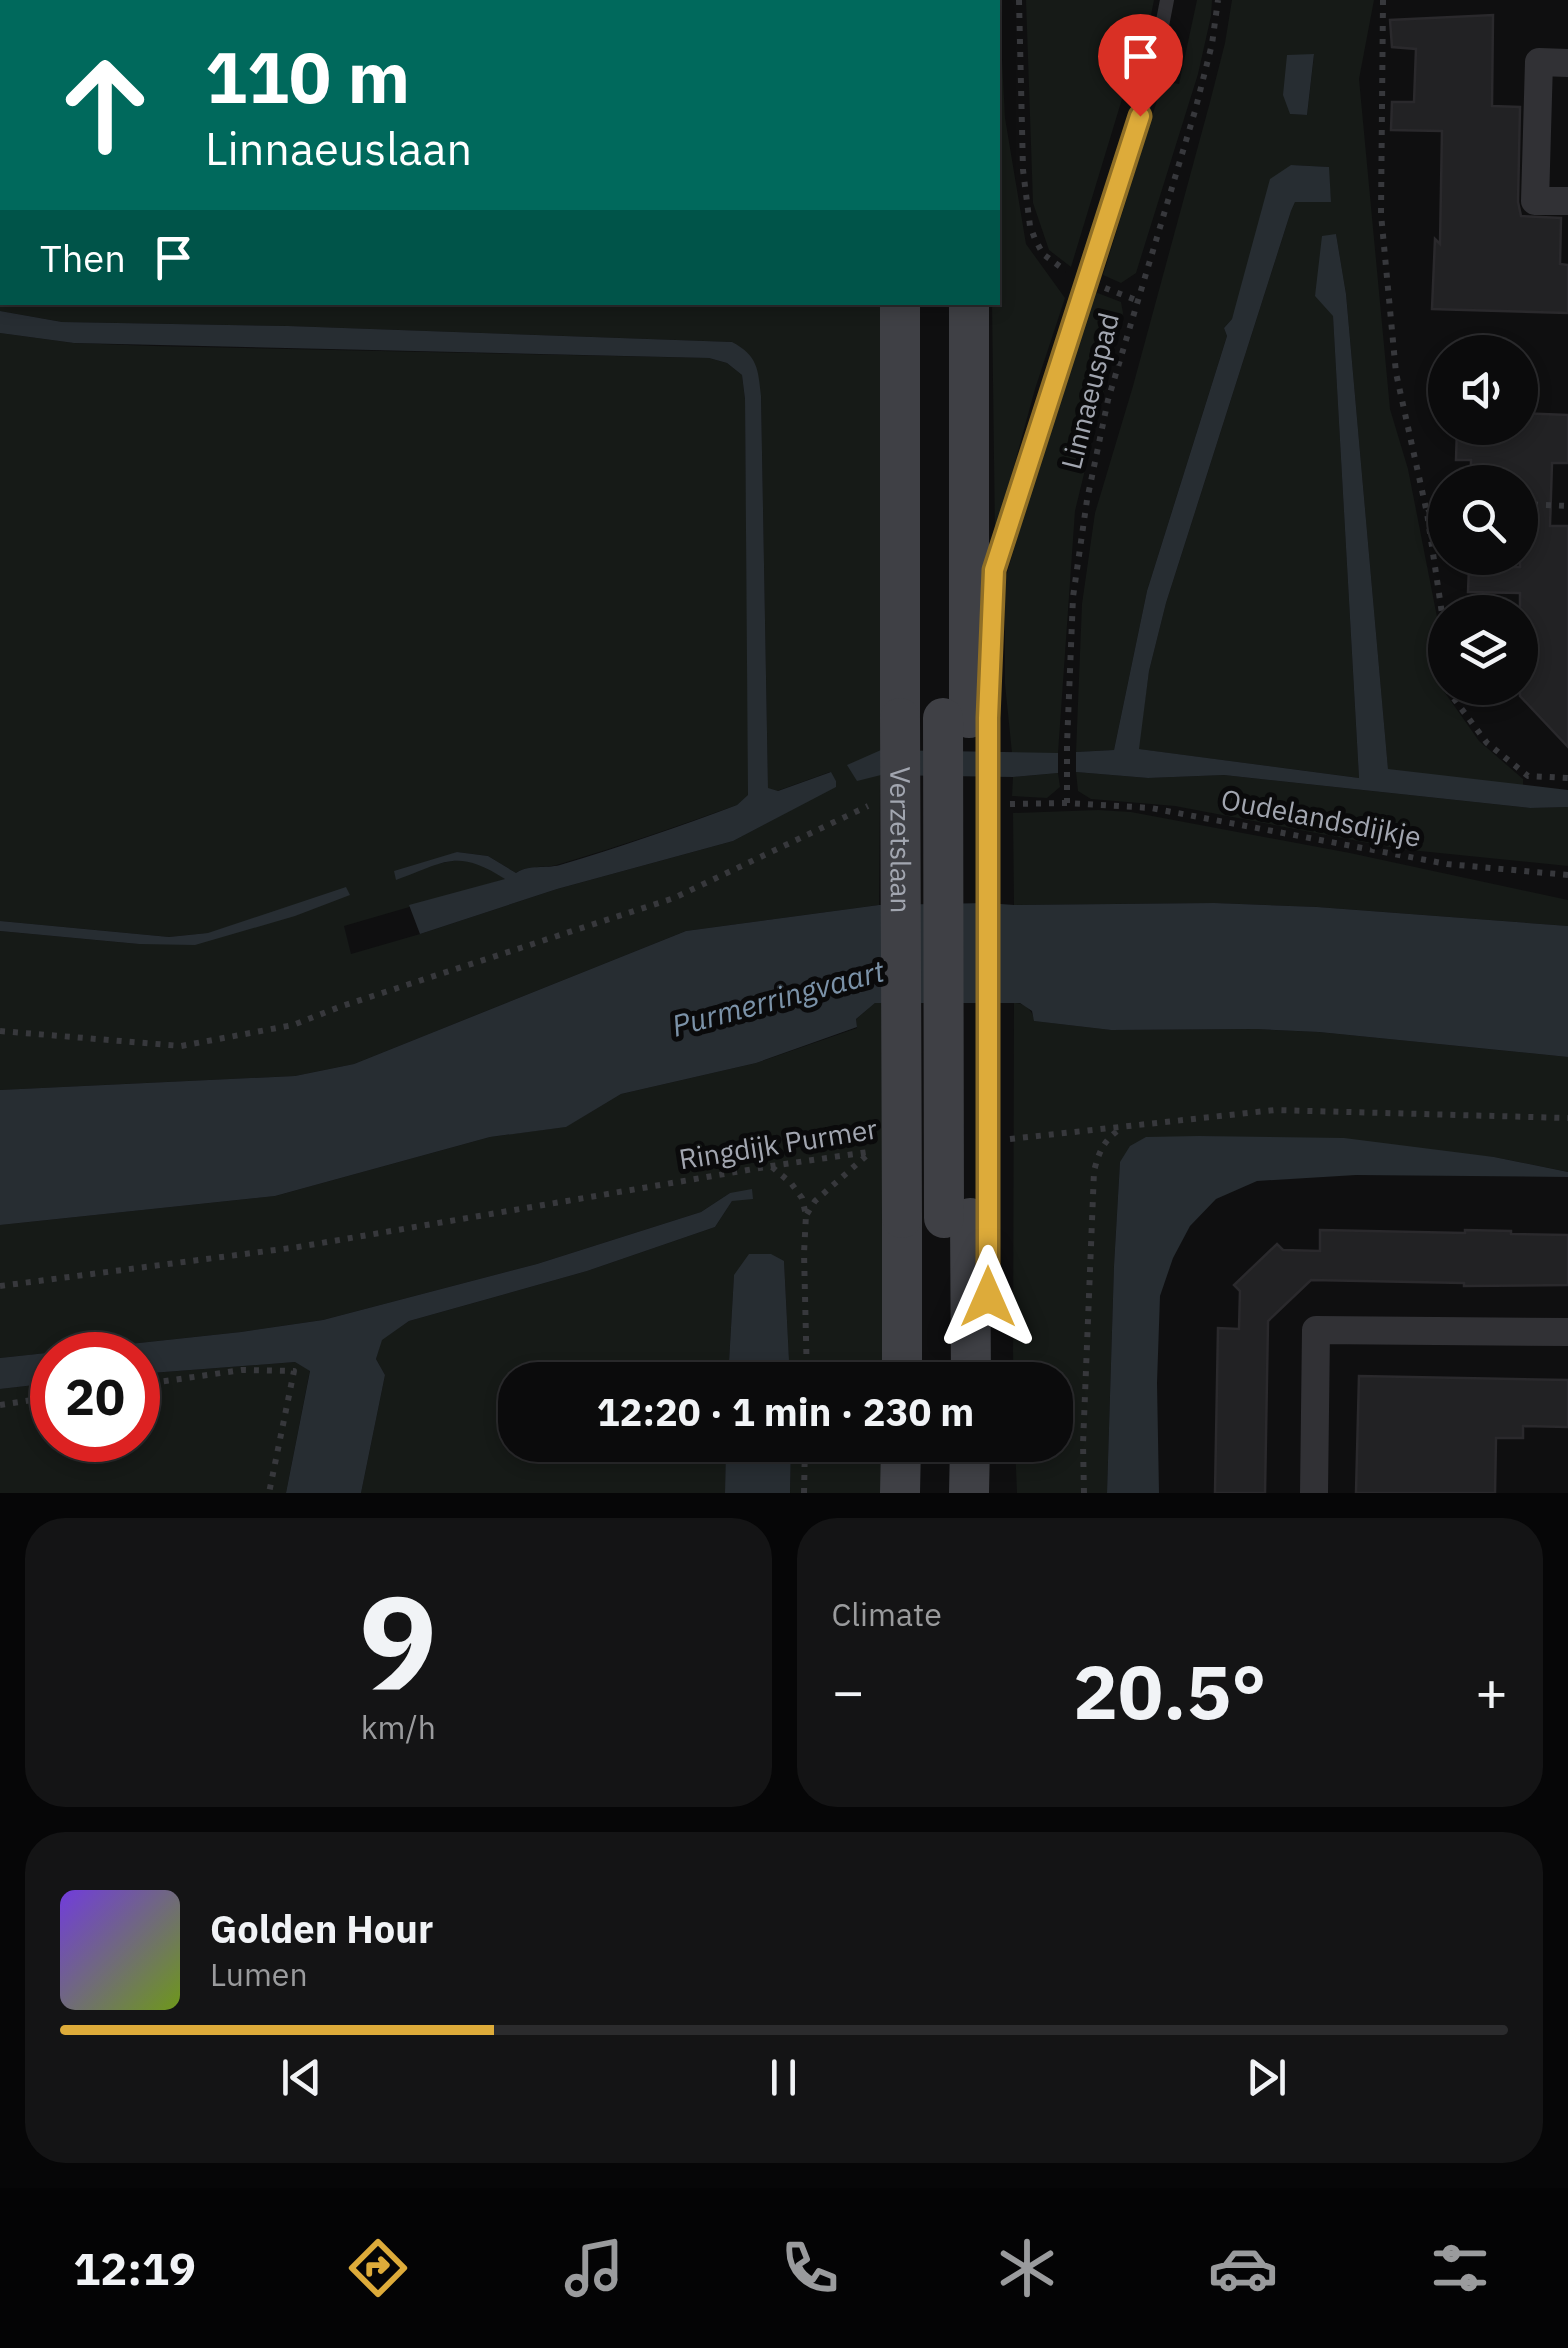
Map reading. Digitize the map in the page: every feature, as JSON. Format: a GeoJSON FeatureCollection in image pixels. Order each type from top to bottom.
{"type":"FeatureCollection","features":[{"type":"Feature","properties":{"kind":"main road","name":"Verzetslaan"},"geometry":{"type":"LineString","coordinates":[[900,305],[902,1362]]}},
{"type":"Feature","properties":{"kind":"main road","name":"Verzetslaan"},"geometry":{"type":"LineString","coordinates":[[944,305],[967,718]]}},
{"type":"Feature","properties":{"kind":"main road","name":"Verzetslaan"},"geometry":{"type":"LineString","coordinates":[[969,305],[971,1362]]}},
{"type":"Feature","properties":{"kind":"main road","name":"Verzetslaan"},"geometry":{"type":"LineString","coordinates":[[947,1362],[973,1222]]}},
{"type":"Feature","properties":{"kind":"main road"},"geometry":{"type":"LineString","coordinates":[[900,1462],[900,1493]]}},
{"type":"Feature","properties":{"kind":"main road"},"geometry":{"type":"LineString","coordinates":[[944,1462],[945,1493]]}},
{"type":"Feature","properties":{"kind":"main road"},"geometry":{"type":"LineString","coordinates":[[969,1493],[970,1462]]}},
{"type":"Feature","properties":{"kind":"street"},"geometry":{"type":"LineString","coordinates":[[1568,63],[1539,62],[1535,202],[1568,201]]}},
{"type":"Feature","properties":{"kind":"street"},"geometry":{"type":"LineString","coordinates":[[1314,1493],[1316,1330],[1568,1332]]}},
{"type":"Feature","properties":{"kind":"lane"},"geometry":{"type":"LineString","coordinates":[[967,718],[994,570],[1151,83],[1167,0]]}},
{"type":"Feature","properties":{"kind":"path"},"geometry":{"type":"LineString","coordinates":[[1019,0],[1023,170],[1034,240],[1044,254],[1065,270],[1136,300]]}},
{"type":"Feature","properties":{"kind":"path","name":"Linnaeuspad"},"geometry":{"type":"LineString","coordinates":[[1067,803],[1073,597],[1086,500],[1136,300],[1195,111],[1212,44],[1218,0]]}},
{"type":"Feature","properties":{"kind":"path"},"geometry":{"type":"LineString","coordinates":[[1383,0],[1380,214],[1396,373],[1427,513],[1439,595]]}},
{"type":"Feature","properties":{"kind":"path"},"geometry":{"type":"LineString","coordinates":[[1538,505],[1568,506]]}},
{"type":"Feature","properties":{"kind":"path"},"geometry":{"type":"LineString","coordinates":[[1459,705],[1487,743],[1528,776],[1568,778]]}},
{"type":"Feature","properties":{"kind":"path","name":"Oudelandsdijkje"},"geometry":{"type":"LineString","coordinates":[[994,804],[1151,808],[1447,864],[1568,876]]}},
{"type":"Feature","properties":{"kind":"path"},"geometry":{"type":"LineString","coordinates":[[0,1031],[180,1046],[293,1024],[674,898],[866,806],[884,806]]}},
{"type":"Feature","properties":{"kind":"path"},"geometry":{"type":"LineString","coordinates":[[1004,1139],[1275,1110],[1568,1118]]}},
{"type":"Feature","properties":{"kind":"path"},"geometry":{"type":"LineString","coordinates":[[1084,1493],[1094,1171],[1100,1148],[1122,1128]]}},
{"type":"Feature","properties":{"kind":"path","name":"Ringdijk Purmer"},"geometry":{"type":"LineString","coordinates":[[0,1286],[298,1247],[870,1152],[815,1201],[806,1215]]}},
{"type":"Feature","properties":{"kind":"path"},"geometry":{"type":"LineString","coordinates":[[771,1166],[802,1198],[806,1215],[806,1362]]}},
{"type":"Feature","properties":{"kind":"path"},"geometry":{"type":"LineString","coordinates":[[160,1382],[242,1370],[294,1371],[270,1493]]}},
{"type":"Feature","properties":{"kind":"path"},"geometry":{"type":"LineString","coordinates":[[0,1405],[30,1400]]}},
{"type":"Feature","properties":{"kind":"path"},"geometry":{"type":"LineString","coordinates":[[804,1493],[805,1462]]}},
{"type":"Feature","properties":{"kind":"shaded area"},"geometry":{"type":"Polygon","coordinates":[[[1026,0],[1154,0],[1134,100],[1122,99],[1071,267],[1049,250],[1033,203],[1026,0]]]}},
{"type":"Feature","properties":{"kind":"shaded area"},"geometry":{"type":"Polygon","coordinates":[[[1197,0],[1212,0],[1198,74],[1136,273],[1121,283],[1103,275],[1163,81],[1179,84],[1197,0]]]}},
{"type":"Feature","properties":{"kind":"shaded area"},"geometry":{"type":"Polygon","coordinates":[[[1232,0],[1374,0],[1359,79],[1390,409],[1408,469],[1433,595],[1428,595],[1428,705],[1454,705],[1479,741],[1523,779],[1523,786],[1388,770],[1346,294],[1336,234],[1315,295],[1333,315],[1359,778],[1138,749],[1149,671],[1166,603],[1291,211],[1295,202],[1331,202],[1328,167],[1291,165],[1232,319],[1224,328],[1227,336],[1147,591],[1114,750],[1076,752],[1082,604],[1095,513],[1210,102],[1232,0]],[[1287,55],[1290,114],[1307,115],[1314,55],[1287,55]]]}},
{"type":"Feature","properties":{"kind":"shaded area"},"geometry":{"type":"Polygon","coordinates":[[[1000,20],[1005,118],[1026,244],[1065,298],[1035,389],[995,536],[992,305],[1000,305],[1000,20]]]}},
{"type":"Feature","properties":{"kind":"shaded area"},"geometry":{"type":"Polygon","coordinates":[[[1095,292],[1121,302],[1123,313],[1075,511],[1058,753],[1012,753],[1005,684],[1005,580],[1095,292]]]}},
{"type":"Feature","properties":{"kind":"shaded area"},"geometry":{"type":"Polygon","coordinates":[[[0,305],[884,305],[879,905],[686,931],[354,1064],[295,1076],[0,1090],[0,931],[139,944],[208,933],[169,937],[0,921],[0,333],[74,343],[155,346],[709,358],[727,363],[742,375],[749,795],[737,805],[649,836],[560,864],[516,873],[488,856],[457,852],[438,864],[474,862],[506,879],[344,926],[351,954],[557,889],[733,841],[836,786],[836,781],[830,772],[777,791],[768,789],[761,396],[732,342],[62,322],[0,311],[0,305]]]}},
{"type":"Feature","properties":{"kind":"shaded area"},"geometry":{"type":"Polygon","coordinates":[[[1076,772],[1148,778],[1224,775],[1530,808],[1568,807],[1568,866],[1400,849],[1175,806],[1091,799],[1078,791],[1076,772]]]}},
{"type":"Feature","properties":{"kind":"shaded area"},"geometry":{"type":"Polygon","coordinates":[[[1058,773],[1060,787],[1047,798],[1012,796],[1013,777],[1058,773]]]}},
{"type":"Feature","properties":{"kind":"shaded area"},"geometry":{"type":"Polygon","coordinates":[[[1131,812],[1350,853],[1568,900],[1568,926],[1214,903],[1014,905],[1013,813],[1131,812]]]}},
{"type":"Feature","properties":{"kind":"shaded area"},"geometry":{"type":"Polygon","coordinates":[[[875,1003],[883,1003],[887,1362],[789,1362],[784,1261],[734,1275],[729,1362],[498,1362],[498,1462],[726,1462],[725,1493],[361,1493],[385,1375],[376,1359],[381,1340],[409,1321],[587,1271],[715,1227],[732,1201],[730,1193],[701,1212],[537,1264],[323,1320],[160,1341],[160,1332],[30,1332],[30,1355],[0,1358],[0,1225],[275,1196],[490,1137],[565,1127],[621,1094],[756,1063],[857,1028],[856,1019],[875,1003]]]}},
{"type":"Feature","properties":{"kind":"shaded area"},"geometry":{"type":"Polygon","coordinates":[[[1014,1003],[1028,1008],[1035,1021],[1111,1030],[1319,1032],[1568,1057],[1568,1172],[1494,1157],[1199,1136],[1120,1162],[1107,1493],[1017,1493],[1016,1462],[1073,1462],[1073,1362],[1013,1362],[1014,1003]]]}},
{"type":"Feature","properties":{"kind":"shaded area"},"geometry":{"type":"Polygon","coordinates":[[[295,1362],[310,1370],[286,1493],[0,1493],[0,1389],[30,1386],[30,1462],[160,1462],[160,1372],[295,1362]]]}},
{"type":"Feature","properties":{"kind":"shaded area"},"geometry":{"type":"Polygon","coordinates":[[[791,1462],[888,1462],[889,1493],[790,1493],[791,1462]]]}},
{"type":"Feature","properties":{"kind":"water"},"geometry":{"type":"Polygon","coordinates":[[[1314,54],[1307,115],[1290,114],[1283,95],[1287,55],[1314,54]]]}},
{"type":"Feature","properties":{"kind":"water"},"geometry":{"type":"Polygon","coordinates":[[[1291,165],[1329,167],[1331,202],[1295,202],[1291,211],[1166,603],[1149,671],[1139,749],[1359,778],[1333,316],[1315,296],[1322,236],[1336,234],[1346,294],[1388,769],[1568,790],[1568,807],[1530,808],[1224,775],[1148,778],[1076,772],[1076,752],[1114,750],[1147,591],[1227,336],[1224,328],[1232,319],[1270,179],[1291,165]]]}},
{"type":"Feature","properties":{"kind":"water"},"geometry":{"type":"Polygon","coordinates":[[[0,311],[62,322],[732,342],[755,364],[761,396],[768,788],[778,791],[831,772],[836,787],[733,841],[557,889],[420,934],[409,905],[505,879],[489,869],[462,861],[439,864],[396,880],[394,871],[457,852],[488,856],[516,873],[560,865],[737,805],[748,795],[742,375],[727,363],[709,358],[74,343],[0,333],[0,311]]]}},
{"type":"Feature","properties":{"kind":"water"},"geometry":{"type":"Polygon","coordinates":[[[881,750],[1058,753],[1058,773],[1013,777],[881,775],[857,781],[847,765],[881,750]]]}},
{"type":"Feature","properties":{"kind":"water"},"geometry":{"type":"Polygon","coordinates":[[[346,887],[350,895],[295,916],[195,945],[139,944],[0,931],[0,921],[169,937],[208,933],[346,887]]]}},
{"type":"Feature","properties":{"kind":"water","name":"Purmerringvaart"},"geometry":{"type":"Polygon","coordinates":[[[879,905],[1317,907],[1568,926],[1568,1057],[1319,1032],[1111,1030],[1034,1021],[1032,1011],[1020,1003],[875,1003],[856,1019],[857,1027],[756,1063],[621,1094],[566,1127],[490,1137],[275,1196],[0,1225],[0,1090],[295,1076],[354,1064],[686,931],[879,905]]]}},
{"type":"Feature","properties":{"kind":"water"},"geometry":{"type":"Polygon","coordinates":[[[1146,1137],[1344,1138],[1494,1157],[1568,1172],[1568,1177],[1356,1175],[1257,1181],[1216,1199],[1190,1226],[1173,1258],[1160,1296],[1159,1493],[1107,1493],[1120,1162],[1130,1146],[1146,1137]]]}},
{"type":"Feature","properties":{"kind":"water"},"geometry":{"type":"Polygon","coordinates":[[[752,1189],[753,1199],[732,1201],[715,1227],[587,1271],[409,1321],[382,1340],[376,1359],[385,1375],[361,1493],[286,1493],[310,1371],[295,1362],[160,1372],[160,1341],[323,1320],[537,1264],[701,1212],[730,1193],[752,1189]]]}},
{"type":"Feature","properties":{"kind":"water"},"geometry":{"type":"Polygon","coordinates":[[[749,1254],[771,1254],[784,1261],[789,1362],[729,1362],[734,1275],[749,1254]]]}},
{"type":"Feature","properties":{"kind":"water"},"geometry":{"type":"Polygon","coordinates":[[[30,1355],[30,1386],[0,1389],[0,1358],[30,1355]]]}},
{"type":"Feature","properties":{"kind":"water"},"geometry":{"type":"Polygon","coordinates":[[[726,1462],[791,1462],[790,1493],[725,1493],[726,1462]]]}},
{"type":"Feature","properties":{"kind":"building"},"geometry":{"type":"Polygon","coordinates":[[[1493,15],[1492,106],[1520,107],[1521,216],[1561,218],[1560,264],[1568,265],[1568,313],[1432,309],[1435,239],[1440,244],[1442,131],[1391,130],[1392,102],[1414,102],[1416,49],[1392,47],[1390,20],[1493,15]]]}},
{"type":"Feature","properties":{"kind":"building"},"geometry":{"type":"Polygon","coordinates":[[[1538,414],[1568,415],[1568,463],[1552,463],[1550,526],[1568,526],[1568,747],[1528,705],[1538,705],[1538,595],[1468,592],[1469,575],[1538,575],[1538,465],[1471,465],[1471,460],[1456,460],[1456,445],[1538,445],[1538,414]]]}},
{"type":"Feature","properties":{"kind":"building"},"geometry":{"type":"Polygon","coordinates":[[[1320,1230],[1568,1235],[1568,1285],[1464,1286],[1311,1280],[1268,1321],[1265,1493],[1215,1493],[1218,1328],[1239,1329],[1240,1291],[1234,1285],[1277,1244],[1283,1250],[1320,1251],[1320,1230]]]}},
{"type":"Feature","properties":{"kind":"building"},"geometry":{"type":"Polygon","coordinates":[[[1359,1376],[1568,1380],[1568,1427],[1523,1426],[1523,1438],[1496,1438],[1495,1493],[1356,1493],[1359,1376]]]}},
{"type":"Feature","properties":{"kind":"route"},"geometry":{"type":"LineString","coordinates":[[988,1297],[988,718],[994,570],[1140,116]]}}]}
